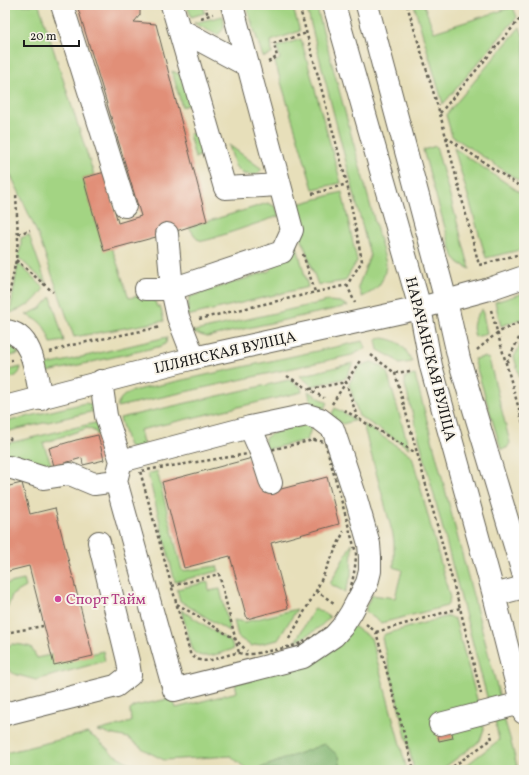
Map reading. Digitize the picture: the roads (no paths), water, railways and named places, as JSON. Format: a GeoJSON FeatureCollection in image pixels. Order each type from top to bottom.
{"type":"FeatureCollection","features":[{"type":"Feature","properties":{"kind":"main road"},"geometry":{"type":"LineString","coordinates":[[62,5],[125,206]]}},
{"type":"Feature","properties":{"kind":"main road"},"geometry":{"type":"LineString","coordinates":[[172,5],[225,188],[279,185]]}},
{"type":"Feature","properties":{"kind":"main road"},"geometry":{"type":"LineString","coordinates":[[146,289],[172,289],[282,252],[292,230],[279,185],[258,64],[232,5]]}},
{"type":"Feature","properties":{"kind":"main road","name":"НАРАЧАНСКАЯ ВУЛІЦА"},"geometry":{"type":"LineString","coordinates":[[334,5],[420,308],[431,366],[523,708]]}},
{"type":"Feature","properties":{"kind":"main road","name":"НАРАЧАНСКАЯ ВУЛІЦА"},"geometry":{"type":"LineString","coordinates":[[368,5],[446,301],[459,359],[524,576]]}},
{"type":"Feature","properties":{"kind":"main road"},"geometry":{"type":"LineString","coordinates":[[179,29],[258,64]]}},
{"type":"Feature","properties":{"kind":"main road"},"geometry":{"type":"LineString","coordinates":[[167,234],[172,289],[179,323],[194,358]]}},
{"type":"Feature","properties":{"kind":"main road","name":"ІЛЛЯНСКАЯ ВУЛІЦА"},"geometry":{"type":"LineString","coordinates":[[5,407],[41,399],[194,358],[420,308],[524,277]]}},
{"type":"Feature","properties":{"kind":"main road"},"geometry":{"type":"LineString","coordinates":[[5,331],[11,331],[21,336],[27,345],[41,399]]}},
{"type":"Feature","properties":{"kind":"main road"},"geometry":{"type":"LineString","coordinates":[[5,467],[44,478],[70,474],[94,484],[119,471],[250,428],[326,411],[355,495],[369,544],[370,557],[366,583],[347,611],[342,627],[334,636],[303,657],[174,690],[119,471],[106,416],[101,382]]}},
{"type":"Feature","properties":{"kind":"main road"},"geometry":{"type":"LineString","coordinates":[[250,428],[261,452],[271,483]]}},
{"type":"Feature","properties":{"kind":"main road"},"geometry":{"type":"LineString","coordinates":[[5,714],[116,686],[130,675],[128,661],[99,542]]}},
{"type":"Feature","properties":{"kind":"main road"},"geometry":{"type":"LineString","coordinates":[[494,596],[524,587]]}},
{"type":"Feature","properties":{"kind":"main road"},"geometry":{"type":"LineString","coordinates":[[440,724],[486,712],[523,708]]}},
{"type":"Feature","properties":{"kind":"place","name":"Спорт Тайм"},"geometry":{"type":"Point","coordinates":[58,599]}}]}
